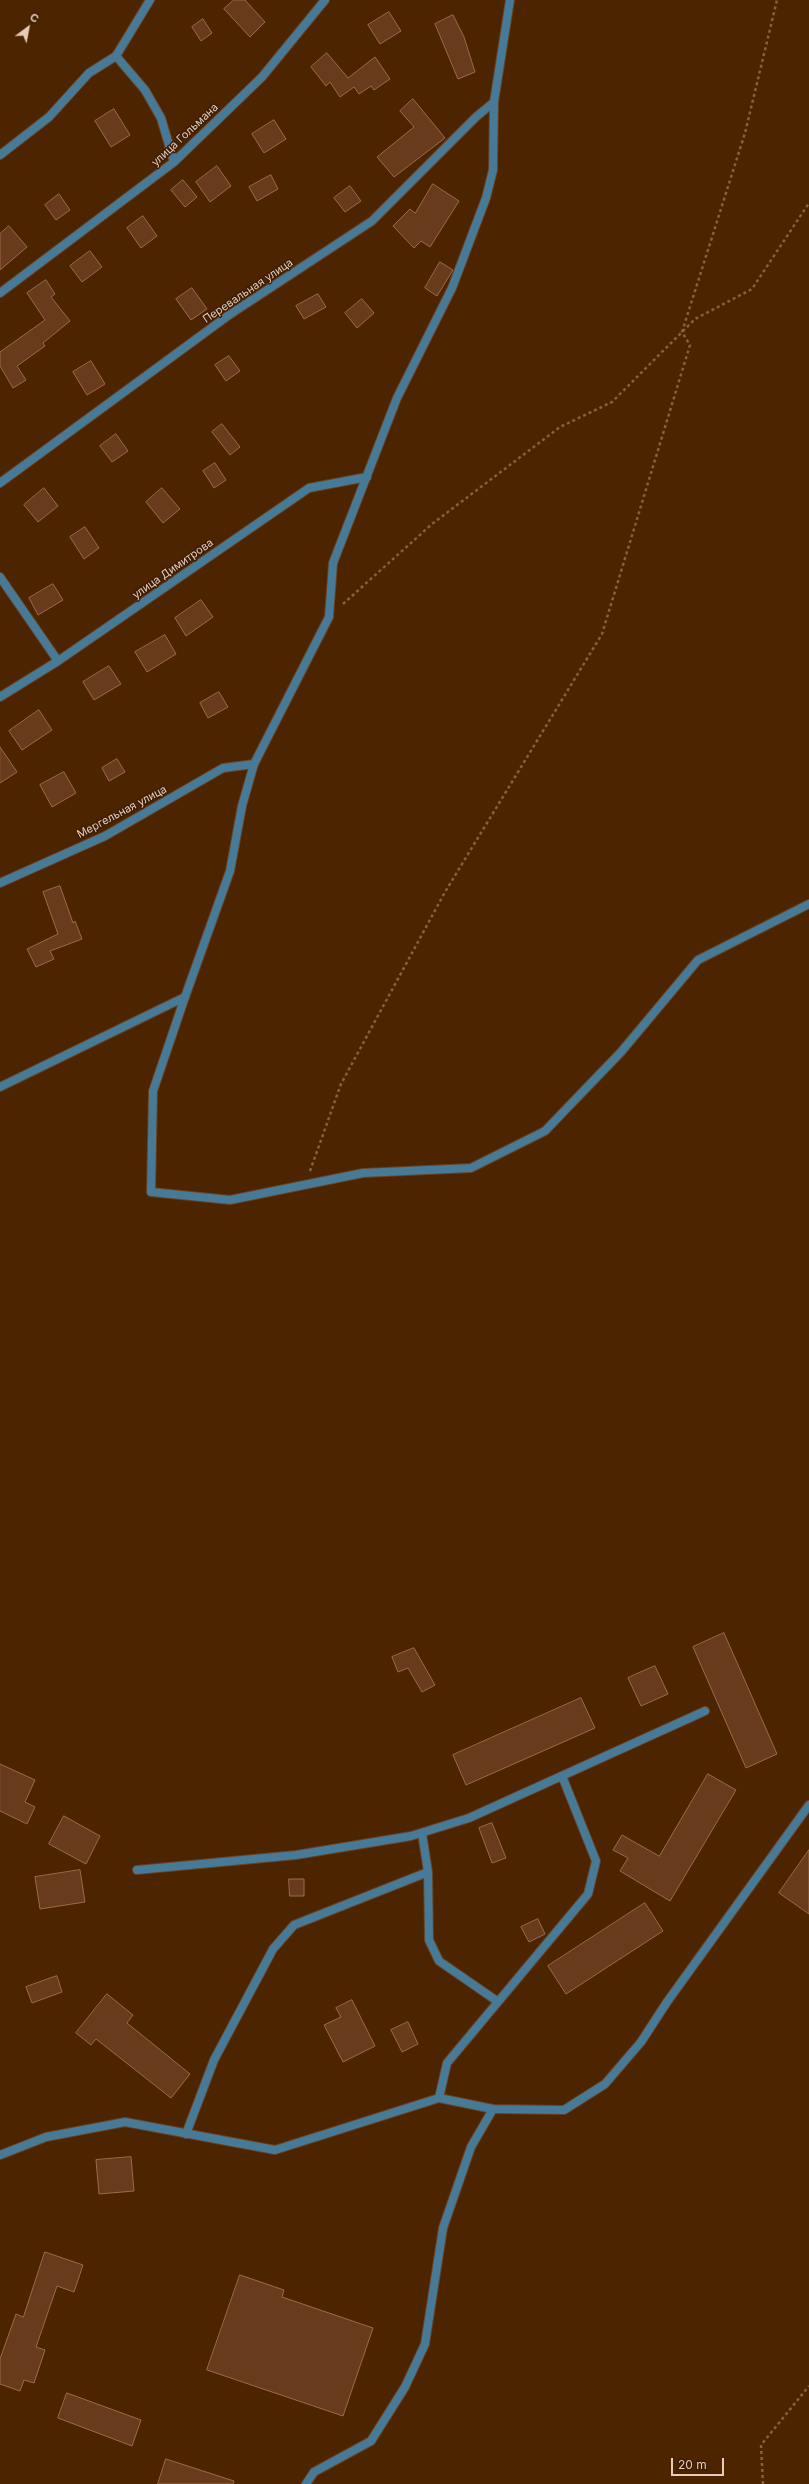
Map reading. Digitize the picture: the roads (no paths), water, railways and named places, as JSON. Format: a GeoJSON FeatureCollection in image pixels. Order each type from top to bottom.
{"type":"FeatureCollection","features":[{"type":"Feature","properties":{"kind":"street"},"geometry":{"type":"LineString","coordinates":[[0,155],[49,117],[89,73],[116,56],[150,0]]}},
{"type":"Feature","properties":{"kind":"street","name":"улица Гольмана"},"geometry":{"type":"LineString","coordinates":[[0,293],[174,162],[262,77],[326,0]]}},
{"type":"Feature","properties":{"kind":"street"},"geometry":{"type":"LineString","coordinates":[[510,0],[494,102],[493,170],[486,198],[452,288],[397,398],[333,563],[329,617],[254,764],[242,806],[230,871],[153,1091],[151,1192],[230,1200],[363,1173],[471,1168],[545,1131],[621,1052],[698,960],[809,904]]}},
{"type":"Feature","properties":{"kind":"street"},"geometry":{"type":"LineString","coordinates":[[116,56],[145,90],[161,118],[174,162]]}},
{"type":"Feature","properties":{"kind":"street","name":"Перевальная улица"},"geometry":{"type":"LineString","coordinates":[[0,483],[229,315],[372,221],[476,117],[494,102]]}},
{"type":"Feature","properties":{"kind":"street","name":"улица Димитрова"},"geometry":{"type":"LineString","coordinates":[[0,697],[58,661],[309,488],[367,477]]}},
{"type":"Feature","properties":{"kind":"street"},"geometry":{"type":"LineString","coordinates":[[0,577],[58,661]]}},
{"type":"Feature","properties":{"kind":"street","name":"Мергельная улица"},"geometry":{"type":"LineString","coordinates":[[0,883],[105,836],[223,768],[254,764]]}},
{"type":"Feature","properties":{"kind":"street"},"geometry":{"type":"LineString","coordinates":[[0,1087],[185,997]]}},
{"type":"Feature","properties":{"kind":"street"},"geometry":{"type":"LineString","coordinates":[[137,1870],[296,1855],[422,1833],[469,1818],[705,1711]]}},
{"type":"Feature","properties":{"kind":"street"},"geometry":{"type":"LineString","coordinates":[[439,2098],[446,2063],[588,1894],[596,1861],[562,1776]]}},
{"type":"Feature","properties":{"kind":"street"},"geometry":{"type":"LineString","coordinates":[[0,2155],[46,2137],[125,2122],[275,2150],[439,2098],[493,2109],[564,2110],[605,2084],[641,2042],[672,1995],[809,1805]]}},
{"type":"Feature","properties":{"kind":"street"},"geometry":{"type":"LineString","coordinates":[[422,1833],[428,1872],[429,1940],[439,1961],[497,2001]]}},
{"type":"Feature","properties":{"kind":"street"},"geometry":{"type":"LineString","coordinates":[[186,2134],[214,2060],[273,1949],[294,1925],[428,1872]]}},
{"type":"Feature","properties":{"kind":"street"},"geometry":{"type":"LineString","coordinates":[[306,2484],[314,2472],[371,2441],[405,2387],[425,2344],[443,2228],[471,2146],[493,2109]]}}]}
